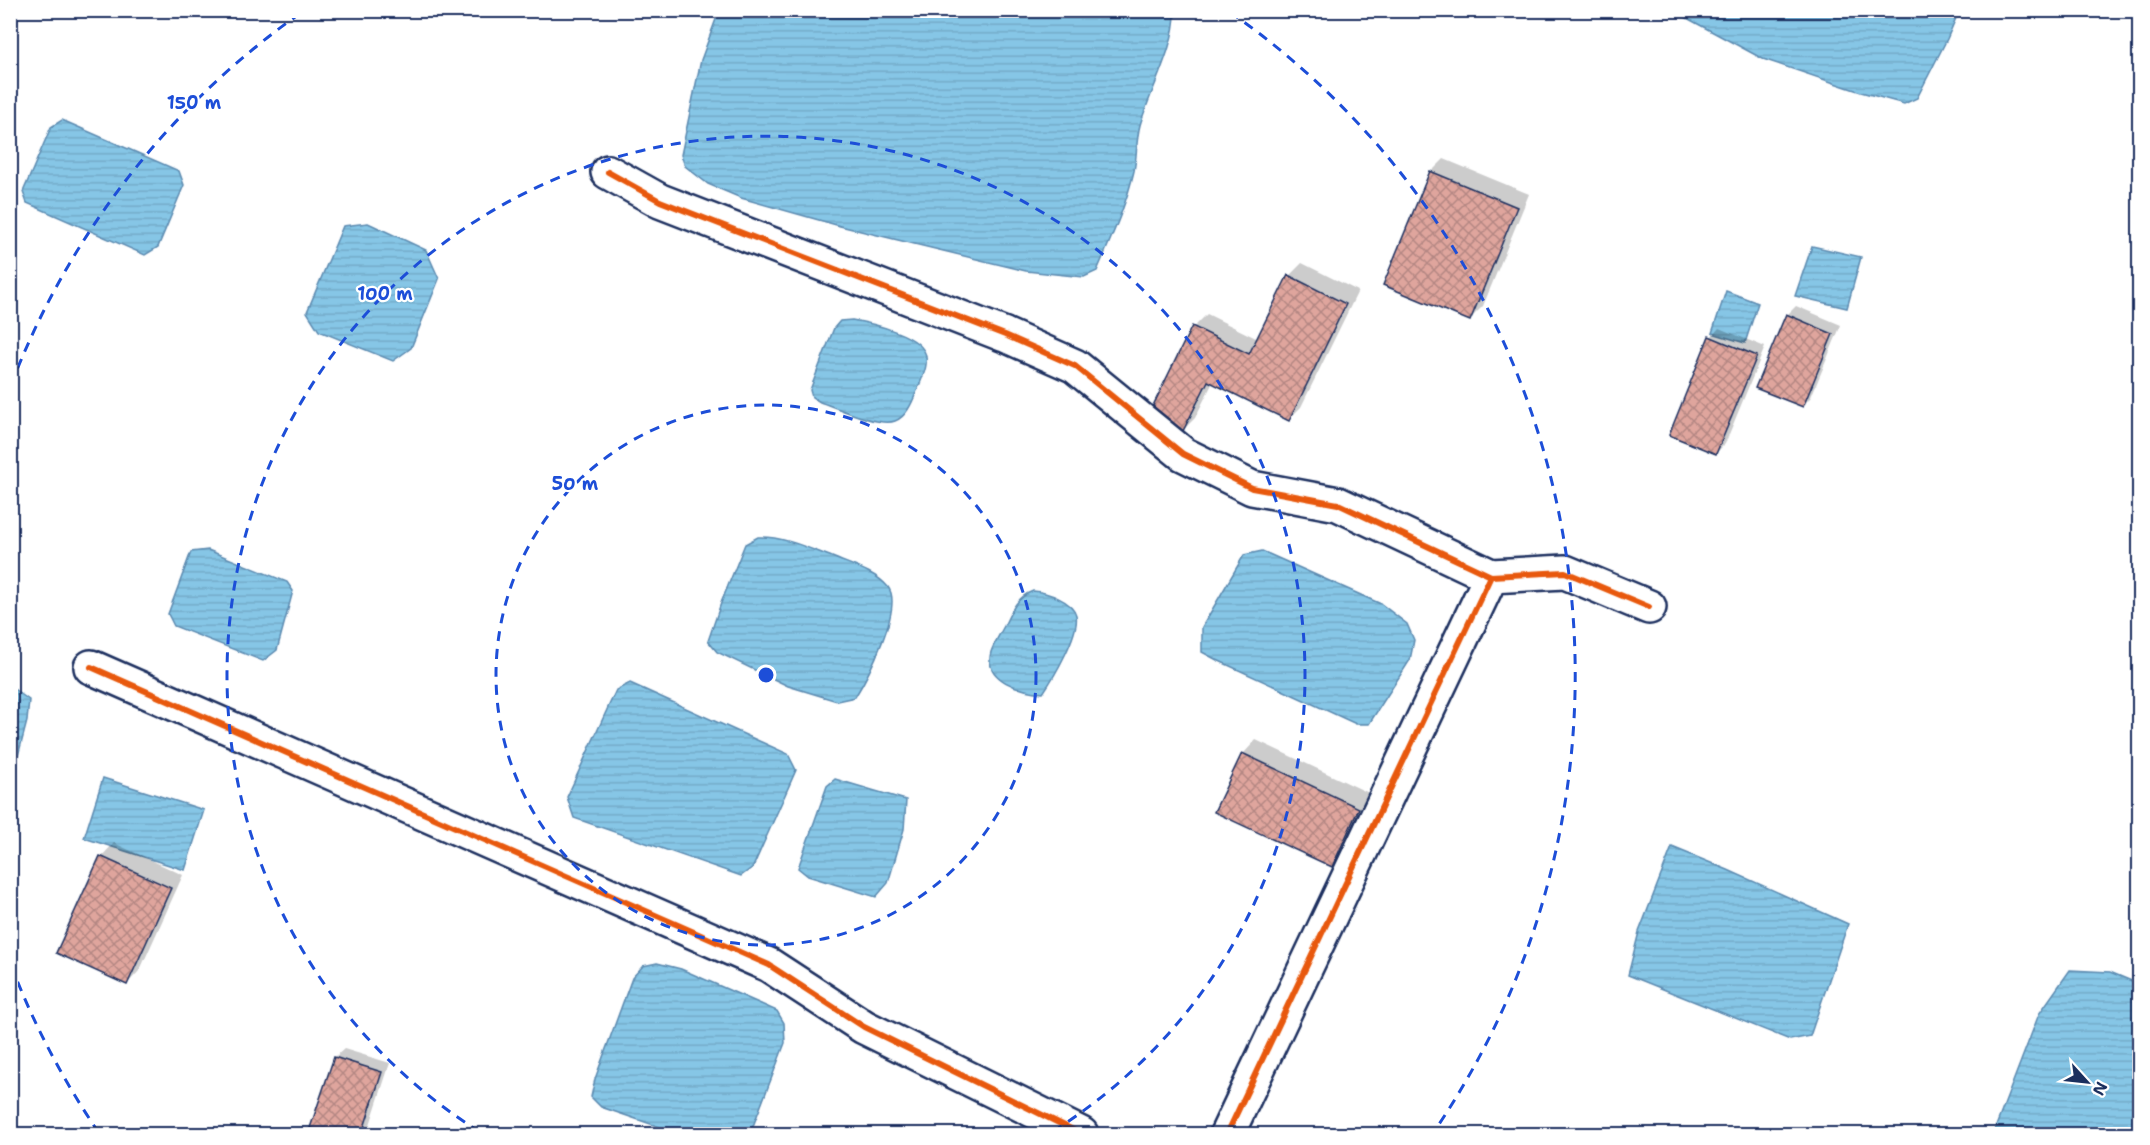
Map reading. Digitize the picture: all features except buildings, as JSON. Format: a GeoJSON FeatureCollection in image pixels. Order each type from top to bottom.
{"type":"FeatureCollection","features":[{"type":"Feature","properties":{"kind":"street"},"geometry":{"type":"LineString","coordinates":[[608,172],[660,201],[1005,335],[1075,366],[1183,454],[1252,488],[1338,504],[1491,576],[1565,572],[1649,607]]}},
{"type":"Feature","properties":{"kind":"street"},"geometry":{"type":"LineString","coordinates":[[1227,1134],[1491,576]]}},
{"type":"Feature","properties":{"kind":"street"},"geometry":{"type":"LineString","coordinates":[[91,667],[769,965],[864,1027],[1082,1134]]}},
{"type":"Feature","properties":{"kind":"water"},"geometry":{"type":"Polygon","coordinates":[[[1959,10],[1917,98],[1904,104],[1763,59],[1685,17],[1667,11],[1959,10]]]}},
{"type":"Feature","properties":{"kind":"water"},"geometry":{"type":"Polygon","coordinates":[[[719,11],[1175,11],[1167,53],[1140,125],[1131,184],[1097,271],[1084,277],[1026,271],[840,226],[741,198],[708,184],[685,166],[681,155],[701,60],[719,11]]]}},
{"type":"Feature","properties":{"kind":"water"},"geometry":{"type":"Polygon","coordinates":[[[62,120],[179,171],[184,185],[158,247],[145,255],[27,203],[23,192],[51,127],[62,120]]]}},
{"type":"Feature","properties":{"kind":"water"},"geometry":{"type":"Polygon","coordinates":[[[368,223],[426,250],[439,279],[411,348],[393,361],[319,331],[307,312],[343,226],[368,223]]]}},
{"type":"Feature","properties":{"kind":"water"},"geometry":{"type":"Polygon","coordinates":[[[1812,246],[1861,257],[1847,308],[1795,296],[1812,246]]]}},
{"type":"Feature","properties":{"kind":"water"},"geometry":{"type":"Polygon","coordinates":[[[1726,291],[1758,303],[1745,343],[1712,333],[1726,291]]]}},
{"type":"Feature","properties":{"kind":"water"},"geometry":{"type":"Polygon","coordinates":[[[852,320],[895,331],[907,336],[923,349],[926,357],[925,371],[913,401],[902,416],[895,421],[869,419],[812,397],[810,390],[834,328],[840,321],[852,320]]]}},
{"type":"Feature","properties":{"kind":"water"},"geometry":{"type":"Polygon","coordinates":[[[758,537],[786,541],[814,550],[869,573],[883,581],[888,587],[892,597],[888,626],[875,659],[855,697],[837,701],[788,686],[717,652],[708,641],[745,544],[758,537]]]}},
{"type":"Feature","properties":{"kind":"water"},"geometry":{"type":"Polygon","coordinates":[[[208,550],[287,582],[293,591],[277,650],[263,661],[174,626],[168,614],[191,552],[208,550]]]}},
{"type":"Feature","properties":{"kind":"water"},"geometry":{"type":"Polygon","coordinates":[[[1262,551],[1381,604],[1407,624],[1414,640],[1410,660],[1369,724],[1356,724],[1202,652],[1202,627],[1244,555],[1262,551]]]}},
{"type":"Feature","properties":{"kind":"water"},"geometry":{"type":"Polygon","coordinates":[[[1033,591],[1052,595],[1065,602],[1070,605],[1076,615],[1074,633],[1070,643],[1043,693],[1025,690],[1006,683],[998,677],[990,662],[992,649],[1012,610],[1023,597],[1033,591]]]}},
{"type":"Feature","properties":{"kind":"water"},"geometry":{"type":"Polygon","coordinates":[[[630,683],[788,754],[796,770],[753,867],[741,876],[574,818],[567,797],[616,690],[630,683]]]}},
{"type":"Feature","properties":{"kind":"water"},"geometry":{"type":"Polygon","coordinates":[[[11,687],[29,700],[27,721],[11,783],[11,687]]]}},
{"type":"Feature","properties":{"kind":"water"},"geometry":{"type":"Polygon","coordinates":[[[103,778],[204,810],[185,870],[84,838],[103,778]]]}},
{"type":"Feature","properties":{"kind":"water"},"geometry":{"type":"Polygon","coordinates":[[[835,779],[906,800],[904,829],[888,883],[876,897],[808,876],[798,868],[827,786],[835,779]]]}},
{"type":"Feature","properties":{"kind":"water"},"geometry":{"type":"Polygon","coordinates":[[[1672,847],[1848,924],[1810,1036],[1790,1040],[1628,975],[1639,932],[1672,847]]]}},
{"type":"Feature","properties":{"kind":"water"},"geometry":{"type":"Polygon","coordinates":[[[657,963],[681,969],[777,1011],[784,1023],[785,1043],[750,1134],[680,1134],[601,1107],[591,1097],[595,1079],[632,978],[643,966],[657,963]]]}},
{"type":"Feature","properties":{"kind":"water"},"geometry":{"type":"Polygon","coordinates":[[[2070,970],[2110,972],[2139,984],[2139,1134],[1993,1134],[2039,1014],[2070,970]]]}},
{"type":"Feature","properties":{"kind":"cycle path"},"geometry":{"type":"LineString","coordinates":[[608,172],[660,201],[1005,335],[1075,366],[1183,454],[1252,488],[1338,504],[1491,576],[1565,572],[1649,607]]}},
{"type":"Feature","properties":{"kind":"cycle path"},"geometry":{"type":"LineString","coordinates":[[1227,1134],[1491,576]]}},
{"type":"Feature","properties":{"kind":"cycle path"},"geometry":{"type":"LineString","coordinates":[[91,667],[769,965],[864,1027],[1081,1134]]}}]}
